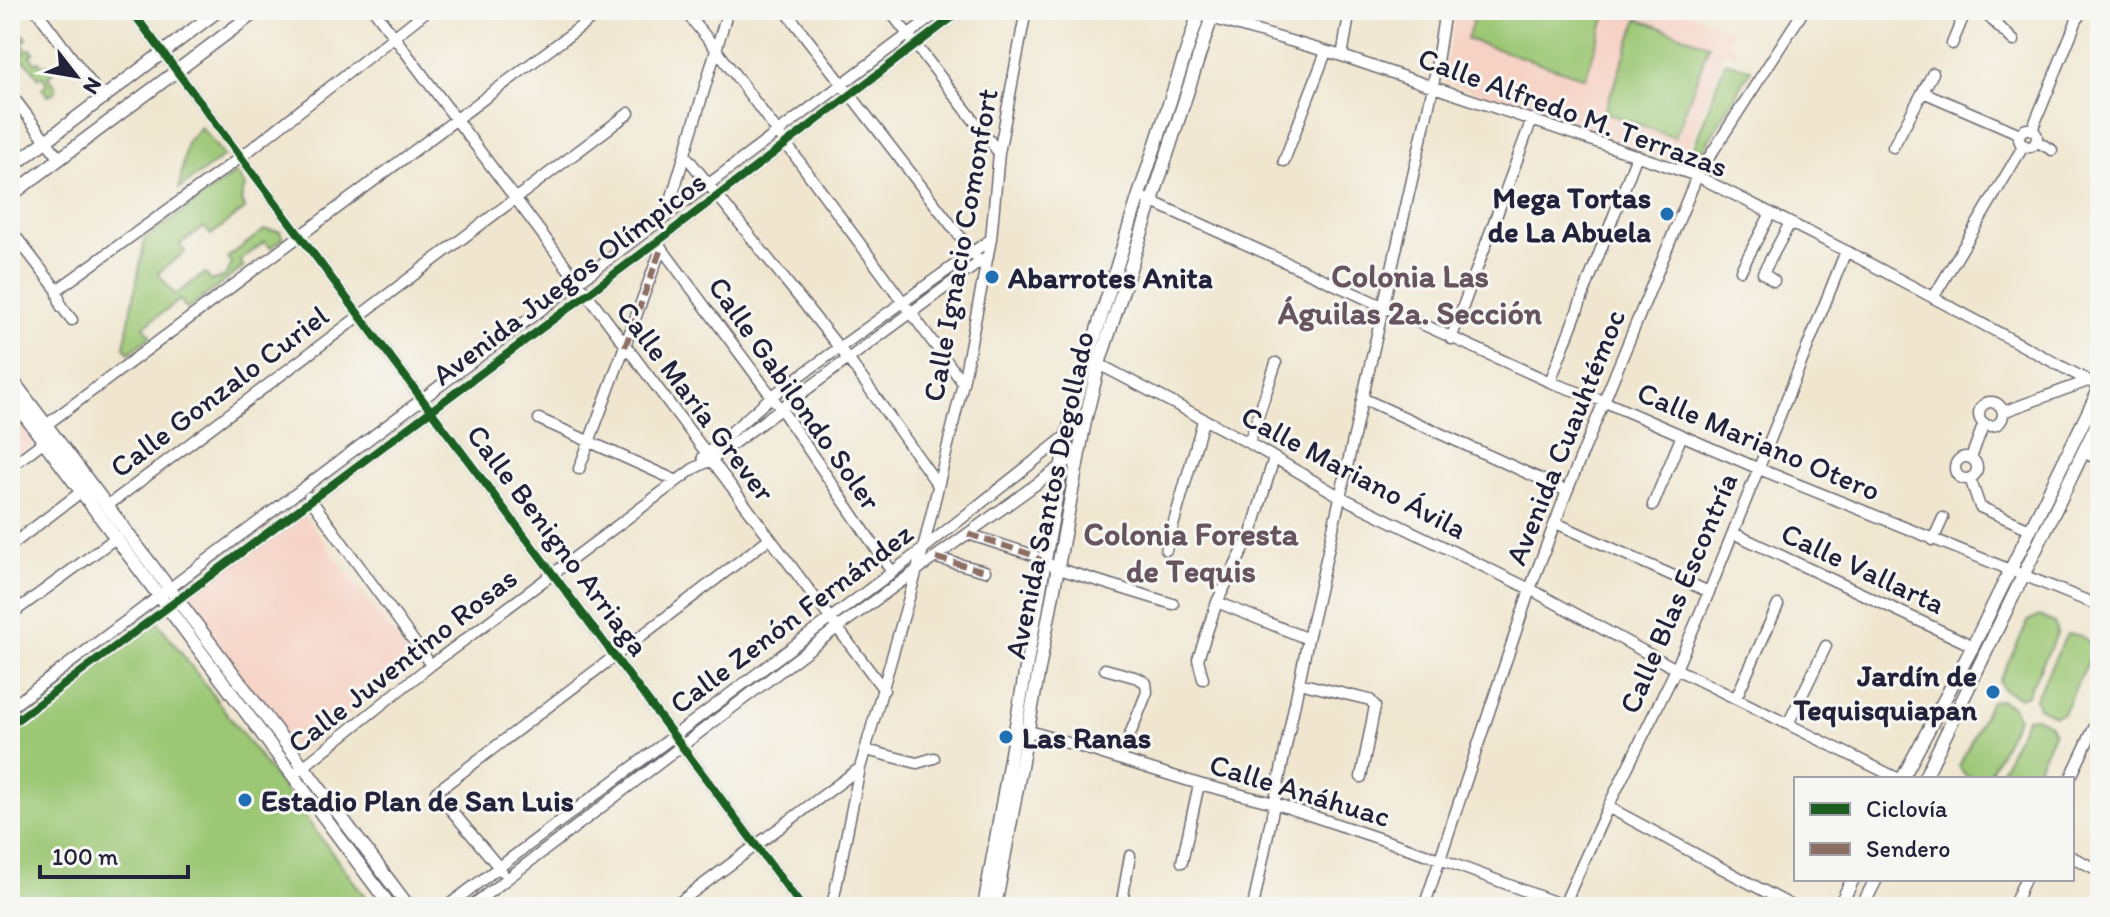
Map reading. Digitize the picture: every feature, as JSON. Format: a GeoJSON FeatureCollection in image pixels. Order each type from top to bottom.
{"type":"FeatureCollection","features":[{"type":"Feature","properties":{"kind":"main road"},"geometry":{"type":"LineString","coordinates":[[10,168],[219,10]]}},
{"type":"Feature","properties":{"kind":"main road"},"geometry":{"type":"LineString","coordinates":[[10,196],[258,10]]}},
{"type":"Feature","properties":{"kind":"main road","name":"Avenida Santos Degollado"},"geometry":{"type":"LineString","coordinates":[[1051,566],[1085,421],[1094,362],[1138,198],[1206,13]]}},
{"type":"Feature","properties":{"kind":"main road","name":"Avenida Santos Degollado"},"geometry":{"type":"LineString","coordinates":[[993,905],[1051,566],[1067,435],[1151,201],[1206,13]]}},
{"type":"Feature","properties":{"kind":"main road"},"geometry":{"type":"LineString","coordinates":[[10,377],[81,492],[168,598],[299,771],[409,907]]}},
{"type":"Feature","properties":{"kind":"main road"},"geometry":{"type":"LineString","coordinates":[[1901,777],[1973,646],[2096,385]]}},
{"type":"Feature","properties":{"kind":"main road"},"geometry":{"type":"LineString","coordinates":[[10,396],[107,506],[168,598]]}},
{"type":"Feature","properties":{"kind":"main road"},"geometry":{"type":"LineString","coordinates":[[1925,777],[2100,418]]}},
{"type":"Feature","properties":{"kind":"main road"},"geometry":{"type":"LineString","coordinates":[[299,771],[391,907]]}},
{"type":"Feature","properties":{"kind":"main road"},"geometry":{"type":"LineString","coordinates":[[1839,907],[1852,881]]}},
{"type":"Feature","properties":{"kind":"main road"},"geometry":{"type":"LineString","coordinates":[[1862,907],[1875,881]]}},
{"type":"Feature","properties":{"kind":"street"},"geometry":{"type":"LineString","coordinates":[[36,10],[102,98]]}},
{"type":"Feature","properties":{"kind":"street","name":"Calle Benigno Arriaga"},"geometry":{"type":"LineString","coordinates":[[131,10],[802,907]]}},
{"type":"Feature","properties":{"kind":"street","name":"Calle María Grever"},"geometry":{"type":"LineString","coordinates":[[374,10],[884,690]]}},
{"type":"Feature","properties":{"kind":"street"},"geometry":{"type":"LineString","coordinates":[[57,290],[241,157],[428,10]]}},
{"type":"Feature","properties":{"kind":"street"},"geometry":{"type":"LineString","coordinates":[[10,467],[42,433],[603,10]]}},
{"type":"Feature","properties":{"kind":"street"},"geometry":{"type":"LineString","coordinates":[[684,10],[963,383]]}},
{"type":"Feature","properties":{"kind":"street"},"geometry":{"type":"LineString","coordinates":[[579,469],[659,245],[728,10]]}},
{"type":"Feature","properties":{"kind":"street"},"geometry":{"type":"LineString","coordinates":[[785,10],[971,252],[984,258]]}},
{"type":"Feature","properties":{"kind":"street"},"geometry":{"type":"LineString","coordinates":[[889,10],[999,153]]}},
{"type":"Feature","properties":{"kind":"street","name":"Avenida Juegos Olímpicos"},"geometry":{"type":"LineString","coordinates":[[10,725],[303,489],[941,10]]}},
{"type":"Feature","properties":{"kind":"street","name":"Avenida Juegos Olímpicos"},"geometry":{"type":"LineString","coordinates":[[10,708],[312,500],[586,295],[659,245],[719,195],[962,10]]}},
{"type":"Feature","properties":{"kind":"street","name":"Calle Ignacio Comonfort"},"geometry":{"type":"LineString","coordinates":[[832,907],[860,768],[923,549],[963,383],[984,258],[991,239],[999,153],[1026,10]]}},
{"type":"Feature","properties":{"kind":"street","name":"Calle Alfredo M. Terrazas"},"geometry":{"type":"LineString","coordinates":[[1184,10],[1206,13],[1342,56],[1697,176],[1846,251],[2096,385]]}},
{"type":"Feature","properties":{"kind":"street"},"geometry":{"type":"LineString","coordinates":[[1342,56],[1350,10]]}},
{"type":"Feature","properties":{"kind":"street"},"geometry":{"type":"LineString","coordinates":[[1253,907],[1308,639],[1433,87],[1445,10]]}},
{"type":"Feature","properties":{"kind":"street","name":"Avenida Cuauhtémoc"},"geometry":{"type":"LineString","coordinates":[[1424,907],[1530,589],[1603,401],[1697,176],[1804,10]]}},
{"type":"Feature","properties":{"kind":"street"},"geometry":{"type":"LineString","coordinates":[[1952,44],[1966,10]]}},
{"type":"Feature","properties":{"kind":"street"},"geometry":{"type":"LineString","coordinates":[[1978,10],[2014,41]]}},
{"type":"Feature","properties":{"kind":"street"},"geometry":{"type":"LineString","coordinates":[[1923,92],[2030,146],[2081,10]]}},
{"type":"Feature","properties":{"kind":"street"},"geometry":{"type":"LineString","coordinates":[[1284,161],[1326,52]]}},
{"type":"Feature","properties":{"kind":"street"},"geometry":{"type":"LineString","coordinates":[[1893,147],[1933,73]]}},
{"type":"Feature","properties":{"kind":"street"},"geometry":{"type":"LineString","coordinates":[[10,93],[60,159]]}},
{"type":"Feature","properties":{"kind":"street","name":"Calle Gonzalo Curiel"},"geometry":{"type":"LineString","coordinates":[[107,506],[629,113]]}},
{"type":"Feature","properties":{"kind":"street"},"geometry":{"type":"LineString","coordinates":[[1451,339],[1532,119]]}},
{"type":"Feature","properties":{"kind":"street"},"geometry":{"type":"LineString","coordinates":[[1933,298],[2022,140],[2025,129],[2052,150]]}},
{"type":"Feature","properties":{"kind":"street"},"geometry":{"type":"LineString","coordinates":[[1550,382],[1637,155]]}},
{"type":"Feature","properties":{"kind":"street"},"geometry":{"type":"LineString","coordinates":[[686,156],[840,348],[938,485]]}},
{"type":"Feature","properties":{"kind":"street","name":"Calle Mariano Otero"},"geometry":{"type":"LineString","coordinates":[[1138,198],[1151,201],[1383,309],[1550,382],[2100,606]]}},
{"type":"Feature","properties":{"kind":"street"},"geometry":{"type":"LineString","coordinates":[[1741,270],[1771,213]]}},
{"type":"Feature","properties":{"kind":"street"},"geometry":{"type":"LineString","coordinates":[[1774,281],[1763,273],[1790,223]]}},
{"type":"Feature","properties":{"kind":"street"},"geometry":{"type":"LineString","coordinates":[[10,229],[57,290],[61,306],[72,320]]}},
{"type":"Feature","properties":{"kind":"street","name":"Calle Juventino Rosas"},"geometry":{"type":"LineString","coordinates":[[708,457],[849,360],[907,306],[991,239]]}},
{"type":"Feature","properties":{"kind":"street","name":"Calle Gabilondo Soler"},"geometry":{"type":"LineString","coordinates":[[659,245],[772,396],[892,572]]}},
{"type":"Feature","properties":{"kind":"street","name":"Calle Blas Escontría"},"geometry":{"type":"LineString","coordinates":[[1565,906],[1608,807],[1676,669],[1846,251]]}},
{"type":"Feature","properties":{"kind":"street","name":"Calle Juventino Rosas"},"geometry":{"type":"LineString","coordinates":[[299,771],[431,665],[693,469],[772,396],[840,348],[984,258]]}},
{"type":"Feature","properties":{"kind":"street","name":"Calle Mariano Ávila"},"geometry":{"type":"LineString","coordinates":[[1094,362],[1249,443],[1341,497],[1530,589],[1676,669],[1896,777]]}},
{"type":"Feature","properties":{"kind":"street"},"geometry":{"type":"LineString","coordinates":[[1249,443],[1276,363]]}},
{"type":"Feature","properties":{"kind":"street"},"geometry":{"type":"LineString","coordinates":[[2003,412],[2096,385]]}},
{"type":"Feature","properties":{"kind":"street"},"geometry":{"type":"LineString","coordinates":[[1364,399],[1567,491]]}},
{"type":"Feature","properties":{"kind":"street"},"geometry":{"type":"LineString","coordinates":[[1971,458],[1984,423],[1979,413],[1985,403],[1996,403],[2003,412]]}},
{"type":"Feature","properties":{"kind":"street"},"geometry":{"type":"LineString","coordinates":[[1984,423],[1992,425],[1999,422],[2003,412]]}},
{"type":"Feature","properties":{"kind":"street"},"geometry":{"type":"LineString","coordinates":[[539,419],[677,481]]}},
{"type":"Feature","properties":{"kind":"street","name":"Calle Zenón Fernández"},"geometry":{"type":"LineString","coordinates":[[470,907],[830,618],[1085,421]]}},
{"type":"Feature","properties":{"kind":"street"},"geometry":{"type":"LineString","coordinates":[[1166,550],[1203,421]]}},
{"type":"Feature","properties":{"kind":"street"},"geometry":{"type":"LineString","coordinates":[[1653,505],[1682,435]]}},
{"type":"Feature","properties":{"kind":"street"},"geometry":{"type":"LineString","coordinates":[[2083,452],[2100,460]]}},
{"type":"Feature","properties":{"kind":"street","name":"Calle Zenón Fernández"},"geometry":{"type":"LineString","coordinates":[[446,907],[915,574],[1078,454]]}},
{"type":"Feature","properties":{"kind":"street"},"geometry":{"type":"LineString","coordinates":[[1203,679],[1198,659],[1217,602],[1251,534],[1274,458]]}},
{"type":"Feature","properties":{"kind":"street"},"geometry":{"type":"LineString","coordinates":[[1970,478],[1960,477],[1955,468],[1960,459],[1971,458]]}},
{"type":"Feature","properties":{"kind":"street"},"geometry":{"type":"LineString","coordinates":[[1970,478],[1976,470],[1976,463],[1971,458]]}},
{"type":"Feature","properties":{"kind":"street"},"geometry":{"type":"LineString","coordinates":[[1970,478],[1980,507],[2030,529]]}},
{"type":"Feature","properties":{"kind":"street"},"geometry":{"type":"LineString","coordinates":[[303,489],[431,665]]}},
{"type":"Feature","properties":{"kind":"street"},"geometry":{"type":"LineString","coordinates":[[10,546],[81,492]]}},
{"type":"Feature","properties":{"kind":"street"},"geometry":{"type":"LineString","coordinates":[[1933,540],[1943,518]]}},
{"type":"Feature","properties":{"kind":"street"},"geometry":{"type":"LineString","coordinates":[[1556,523],[1709,592]]}},
{"type":"Feature","properties":{"kind":"street","name":"Calle Vallarta"},"geometry":{"type":"LineString","coordinates":[[1733,533],[1973,646]]}},
{"type":"Feature","properties":{"kind":"street"},"geometry":{"type":"LineString","coordinates":[[968,534],[1033,555],[1051,566],[1173,604]]}},
{"type":"Feature","properties":{"kind":"street"},"geometry":{"type":"LineString","coordinates":[[10,615],[117,537]]}},
{"type":"Feature","properties":{"kind":"street"},"geometry":{"type":"LineString","coordinates":[[508,877],[436,792],[770,538]]}},
{"type":"Feature","properties":{"kind":"street"},"geometry":{"type":"LineString","coordinates":[[936,558],[985,571]]}},
{"type":"Feature","properties":{"kind":"street"},"geometry":{"type":"LineString","coordinates":[[1217,602],[1308,639]]}},
{"type":"Feature","properties":{"kind":"street"},"geometry":{"type":"LineString","coordinates":[[1736,698],[1778,605]]}},
{"type":"Feature","properties":{"kind":"street"},"geometry":{"type":"LineString","coordinates":[[1788,724],[1826,646]]}},
{"type":"Feature","properties":{"kind":"street"},"geometry":{"type":"LineString","coordinates":[[1105,669],[1146,683],[1147,692],[1121,757]]}},
{"type":"Feature","properties":{"kind":"street"},"geometry":{"type":"LineString","coordinates":[[1299,683],[1370,700],[1375,706],[1361,777]]}},
{"type":"Feature","properties":{"kind":"street"},"geometry":{"type":"LineString","coordinates":[[2071,777],[2100,715]]}},
{"type":"Feature","properties":{"kind":"street","name":"Calle Anáhuac"},"geometry":{"type":"LineString","coordinates":[[1022,729],[1121,757],[1199,784],[1274,803],[1440,859],[1565,906]]}},
{"type":"Feature","properties":{"kind":"street"},"geometry":{"type":"LineString","coordinates":[[866,750],[917,763],[934,758]]}},
{"type":"Feature","properties":{"kind":"street"},"geometry":{"type":"LineString","coordinates":[[673,907],[860,768]]}},
{"type":"Feature","properties":{"kind":"street"},"geometry":{"type":"LineString","coordinates":[[1182,862],[1199,784]]}},
{"type":"Feature","properties":{"kind":"street"},"geometry":{"type":"LineString","coordinates":[[1608,807],[1794,907]]}},
{"type":"Feature","properties":{"kind":"street"},"geometry":{"type":"LineString","coordinates":[[1121,907],[1130,856]]}},
{"type":"Feature","properties":{"kind":"street"},"geometry":{"type":"LineString","coordinates":[[2074,858],[2100,871]]}},
{"type":"Feature","properties":{"kind":"street"},"geometry":{"type":"LineString","coordinates":[[2013,907],[2024,881]]}},
{"type":"Feature","properties":{"kind":"shaded area"},"geometry":{"type":"Polygon","coordinates":[[[1456,10],[1681,10],[1732,30],[1727,43],[1738,46],[1735,55],[1724,52],[1686,154],[1698,159],[1687,166],[1443,81],[1456,10]]]}},
{"type":"Feature","properties":{"kind":"shaded area"},"geometry":{"type":"Polygon","coordinates":[[[10,407],[35,442],[10,462],[10,407]]]}},
{"type":"Feature","properties":{"kind":"shaded area"},"geometry":{"type":"Polygon","coordinates":[[[301,511],[416,665],[299,753],[184,599],[301,511]]]}},
{"type":"Feature","properties":{"kind":"green space"},"geometry":{"type":"Polygon","coordinates":[[[1476,10],[1608,10],[1585,78],[1467,39],[1476,10]]]}},
{"type":"Feature","properties":{"kind":"green space"},"geometry":{"type":"Polygon","coordinates":[[[1638,19],[1709,45],[1675,138],[1604,112],[1638,19]]]}},
{"type":"Feature","properties":{"kind":"green space"},"geometry":{"type":"Polygon","coordinates":[[[10,32],[15,39],[23,34],[27,39],[22,43],[27,50],[34,52],[30,56],[35,63],[39,61],[43,67],[47,64],[53,72],[48,77],[56,91],[48,96],[42,88],[47,84],[42,76],[39,78],[25,60],[20,63],[17,58],[24,53],[19,53],[10,44],[10,32]]]}},
{"type":"Feature","properties":{"kind":"green space"},"geometry":{"type":"Polygon","coordinates":[[[1725,62],[1751,69],[1699,157],[1691,155],[1725,62]]]}},
{"type":"Feature","properties":{"kind":"green space"},"geometry":{"type":"Polygon","coordinates":[[[201,127],[224,156],[179,189],[187,142],[201,127]]]}},
{"type":"Feature","properties":{"kind":"green space"},"geometry":{"type":"Polygon","coordinates":[[[236,173],[245,186],[241,200],[245,209],[211,235],[204,227],[180,244],[185,252],[158,273],[175,295],[205,273],[211,281],[224,277],[232,265],[227,258],[264,230],[280,231],[283,239],[271,248],[264,242],[240,261],[244,267],[187,309],[180,300],[144,326],[151,336],[129,353],[124,347],[145,239],[236,173]]]}},
{"type":"Feature","properties":{"kind":"green space"},"geometry":{"type":"Polygon","coordinates":[[[2040,616],[2054,623],[2058,632],[2027,695],[2020,698],[2003,689],[1999,681],[2029,620],[2040,616]]]}},
{"type":"Feature","properties":{"kind":"green space"},"geometry":{"type":"Polygon","coordinates":[[[157,621],[373,907],[10,907],[10,729],[157,621]]]}},
{"type":"Feature","properties":{"kind":"green space"},"geometry":{"type":"Polygon","coordinates":[[[2067,634],[2083,637],[2094,650],[2063,713],[2055,716],[2038,707],[2035,699],[2067,634]]]}},
{"type":"Feature","properties":{"kind":"green space"},"geometry":{"type":"Polygon","coordinates":[[[2000,700],[2013,707],[2018,717],[1988,777],[1970,777],[1959,766],[1991,701],[2000,700]]]}},
{"type":"Feature","properties":{"kind":"green space"},"geometry":{"type":"Polygon","coordinates":[[[2036,717],[2049,724],[2054,734],[2033,777],[1998,777],[2027,718],[2036,717]]]}},
{"type":"Feature","properties":{"kind":"marked path"},"geometry":{"type":"LineString","coordinates":[[625,347],[661,249]]}},
{"type":"Feature","properties":{"kind":"marked path"},"geometry":{"type":"LineString","coordinates":[[968,534],[1033,555],[1046,564]]}},
{"type":"Feature","properties":{"kind":"marked path"},"geometry":{"type":"LineString","coordinates":[[936,558],[985,571]]}},
{"type":"Feature","properties":{"kind":"cycle path"},"geometry":{"type":"LineString","coordinates":[[131,10],[802,907]]}},
{"type":"Feature","properties":{"kind":"cycle path"},"geometry":{"type":"LineString","coordinates":[[10,725],[962,10]]}},
{"type":"Feature","properties":{"kind":"place","name":"Mega Tortas de La Abuela"},"geometry":{"type":"Point","coordinates":[1667,214]}},
{"type":"Feature","properties":{"kind":"place","name":"Abarrotes Anita"},"geometry":{"type":"Point","coordinates":[992,277]}},
{"type":"Feature","properties":{"kind":"place","name":"Jardín de Tequisquiapan"},"geometry":{"type":"Point","coordinates":[1993,692]}},
{"type":"Feature","properties":{"kind":"place","name":"Las Ranas"},"geometry":{"type":"Point","coordinates":[1006,737]}},
{"type":"Feature","properties":{"kind":"place","name":"Estadio Plan de San Luis"},"geometry":{"type":"Point","coordinates":[245,800]}},
{"type":"Feature","properties":{"kind":"district","name":"Colonia Las Águilas 2a. Sección"},"geometry":{"type":"Point","coordinates":[1410,294]}},
{"type":"Feature","properties":{"kind":"district","name":"Colonia Foresta de Tequis"},"geometry":{"type":"Point","coordinates":[1191,552]}}]}
